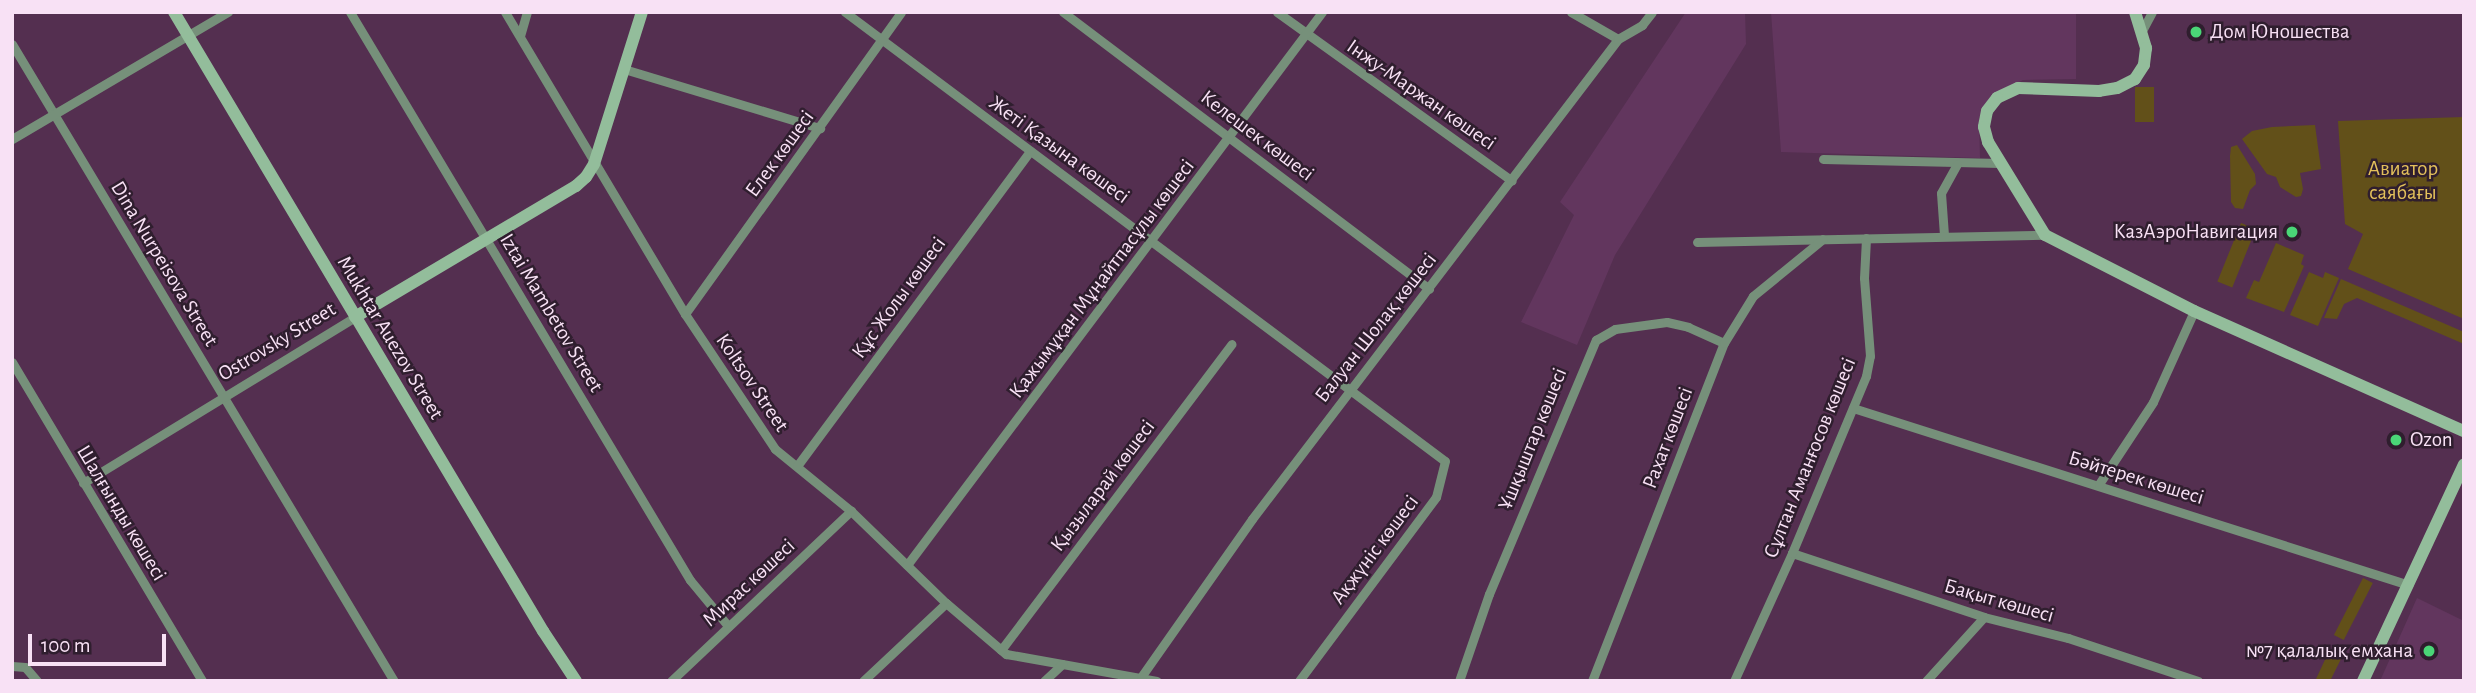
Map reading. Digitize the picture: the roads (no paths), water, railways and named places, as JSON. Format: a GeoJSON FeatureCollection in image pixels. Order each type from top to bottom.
{"type":"FeatureCollection","features":[{"type":"Feature","properties":{"kind":"street","name":"Mukhtar Auezov Street"},"geometry":{"type":"LineString","coordinates":[[174,12],[576,681]]}},
{"type":"Feature","properties":{"kind":"street"},"geometry":{"type":"LineString","coordinates":[[12,139],[228,12]]}},
{"type":"Feature","properties":{"kind":"street","name":"Iztai Mambetov Street"},"geometry":{"type":"LineString","coordinates":[[350,12],[690,580],[728,626]]}},
{"type":"Feature","properties":{"kind":"street","name":"Koltsov Street"},"geometry":{"type":"LineString","coordinates":[[505,12],[685,314],[775,449],[851,511],[946,603],[1006,654],[1112,676],[1157,681]]}},
{"type":"Feature","properties":{"kind":"street"},"geometry":{"type":"LineString","coordinates":[[520,36],[527,12]]}},
{"type":"Feature","properties":{"kind":"street"},"geometry":{"type":"LineString","coordinates":[[594,164],[642,12]]}},
{"type":"Feature","properties":{"kind":"street","name":"Жеті Қазына көшесі"},"geometry":{"type":"LineString","coordinates":[[845,12],[1153,241],[1349,392]]}},
{"type":"Feature","properties":{"kind":"street","name":"Елек көшесі"},"geometry":{"type":"LineString","coordinates":[[685,314],[901,12]]}},
{"type":"Feature","properties":{"kind":"street","name":"Келешек көшесі"},"geometry":{"type":"LineString","coordinates":[[1063,12],[1429,289]]}},
{"type":"Feature","properties":{"kind":"street","name":"Інжу-Маржан көшесі"},"geometry":{"type":"LineString","coordinates":[[1278,12],[1512,181]]}},
{"type":"Feature","properties":{"kind":"street","name":"Қажымұқан Мұңайтпасұлы көшесі"},"geometry":{"type":"LineString","coordinates":[[907,565],[1153,241],[1322,12]]}},
{"type":"Feature","properties":{"kind":"street"},"geometry":{"type":"LineString","coordinates":[[1571,12],[1618,39]]}},
{"type":"Feature","properties":{"kind":"street","name":"Балуан Шолақ көшесі"},"geometry":{"type":"LineString","coordinates":[[1140,677],[1252,519],[1618,39],[1642,25],[1652,12]]}},
{"type":"Feature","properties":{"kind":"street"},"geometry":{"type":"LineString","coordinates":[[2046,235],[2000,163],[1984,127],[1987,111],[1997,98],[2025,87],[2099,91],[2135,79],[2144,65],[2146,48],[2143,29],[2136,12]]}},
{"type":"Feature","properties":{"kind":"street"},"geometry":{"type":"LineString","coordinates":[[2143,29],[2152,12]]}},
{"type":"Feature","properties":{"kind":"street","name":"Dina Nurpeisova Street"},"geometry":{"type":"LineString","coordinates":[[12,44],[394,681]]}},
{"type":"Feature","properties":{"kind":"street"},"geometry":{"type":"LineString","coordinates":[[624,69],[820,128]]}},
{"type":"Feature","properties":{"kind":"street","name":"Құс Жолы көшесі"},"geometry":{"type":"LineString","coordinates":[[797,466],[1030,151]]}},
{"type":"Feature","properties":{"kind":"street"},"geometry":{"type":"LineString","coordinates":[[1823,159],[2000,163]]}},
{"type":"Feature","properties":{"kind":"street"},"geometry":{"type":"LineString","coordinates":[[1944,235],[1941,193],[1957,163]]}},
{"type":"Feature","properties":{"kind":"street","name":"Ostrovsky Street"},"geometry":{"type":"LineString","coordinates":[[83,483],[485,238],[576,186],[594,164]]}},
{"type":"Feature","properties":{"kind":"street"},"geometry":{"type":"LineString","coordinates":[[1697,242],[2046,235],[2194,311],[2464,431]]}},
{"type":"Feature","properties":{"kind":"street","name":"Сұлтан Аманғосов көшесі"},"geometry":{"type":"LineString","coordinates":[[1734,681],[1853,408],[1870,356],[1864,278],[1866,238]]}},
{"type":"Feature","properties":{"kind":"street","name":"Рахат көшесі"},"geometry":{"type":"LineString","coordinates":[[1592,681],[1724,343],[1753,296],[1823,239]]}},
{"type":"Feature","properties":{"kind":"street"},"geometry":{"type":"LineString","coordinates":[[2099,484],[2153,402],[2194,311]]}},
{"type":"Feature","properties":{"kind":"street","name":"Ұшқыштар көшесі"},"geometry":{"type":"LineString","coordinates":[[1459,681],[1489,594],[1593,343],[1615,328],[1667,322],[1688,327],[1724,343]]}},
{"type":"Feature","properties":{"kind":"street","name":"Қызыларай көшесі"},"geometry":{"type":"LineString","coordinates":[[1001,650],[1232,344]]}},
{"type":"Feature","properties":{"kind":"street","name":"Шалғынды көшесі"},"geometry":{"type":"LineString","coordinates":[[12,362],[202,681]]}},
{"type":"Feature","properties":{"kind":"street","name":"Ақжүніс көшесі"},"geometry":{"type":"LineString","coordinates":[[1299,681],[1436,497],[1445,461],[1349,392]]}},
{"type":"Feature","properties":{"kind":"street","name":"Бәйтерек көшесі"},"geometry":{"type":"LineString","coordinates":[[1853,408],[2099,484],[2409,585]]}},
{"type":"Feature","properties":{"kind":"street"},"geometry":{"type":"LineString","coordinates":[[2363,681],[2464,464]]}},
{"type":"Feature","properties":{"kind":"street","name":"Мирас көшесі"},"geometry":{"type":"LineString","coordinates":[[671,681],[851,511]]}},
{"type":"Feature","properties":{"kind":"street","name":"Бақыт көшесі"},"geometry":{"type":"LineString","coordinates":[[1791,553],[1984,617],[2068,638],[2198,681]]}},
{"type":"Feature","properties":{"kind":"street"},"geometry":{"type":"LineString","coordinates":[[863,681],[946,603]]}},
{"type":"Feature","properties":{"kind":"street"},"geometry":{"type":"LineString","coordinates":[[1926,681],[1984,617]]}},
{"type":"Feature","properties":{"kind":"street"},"geometry":{"type":"LineString","coordinates":[[1044,681],[1062,664]]}},
{"type":"Feature","properties":{"kind":"street"},"geometry":{"type":"LineString","coordinates":[[12,666],[25,667],[37,681]]}},
{"type":"Feature","properties":{"kind":"place","name":"Дом Юношества"},"geometry":{"type":"Point","coordinates":[2196,32]}},
{"type":"Feature","properties":{"kind":"place","name":"КазАэроНавигация"},"geometry":{"type":"Point","coordinates":[2292,232]}},
{"type":"Feature","properties":{"kind":"place","name":"Ozon"},"geometry":{"type":"Point","coordinates":[2396,440]}},
{"type":"Feature","properties":{"kind":"place","name":"№7 қалалық емхана"},"geometry":{"type":"Point","coordinates":[2429,651]}},
{"type":"Feature","properties":{"kind":"park label","name":"Авиатор саябағы"},"geometry":{"type":"Point","coordinates":[2403,181]}}]}
